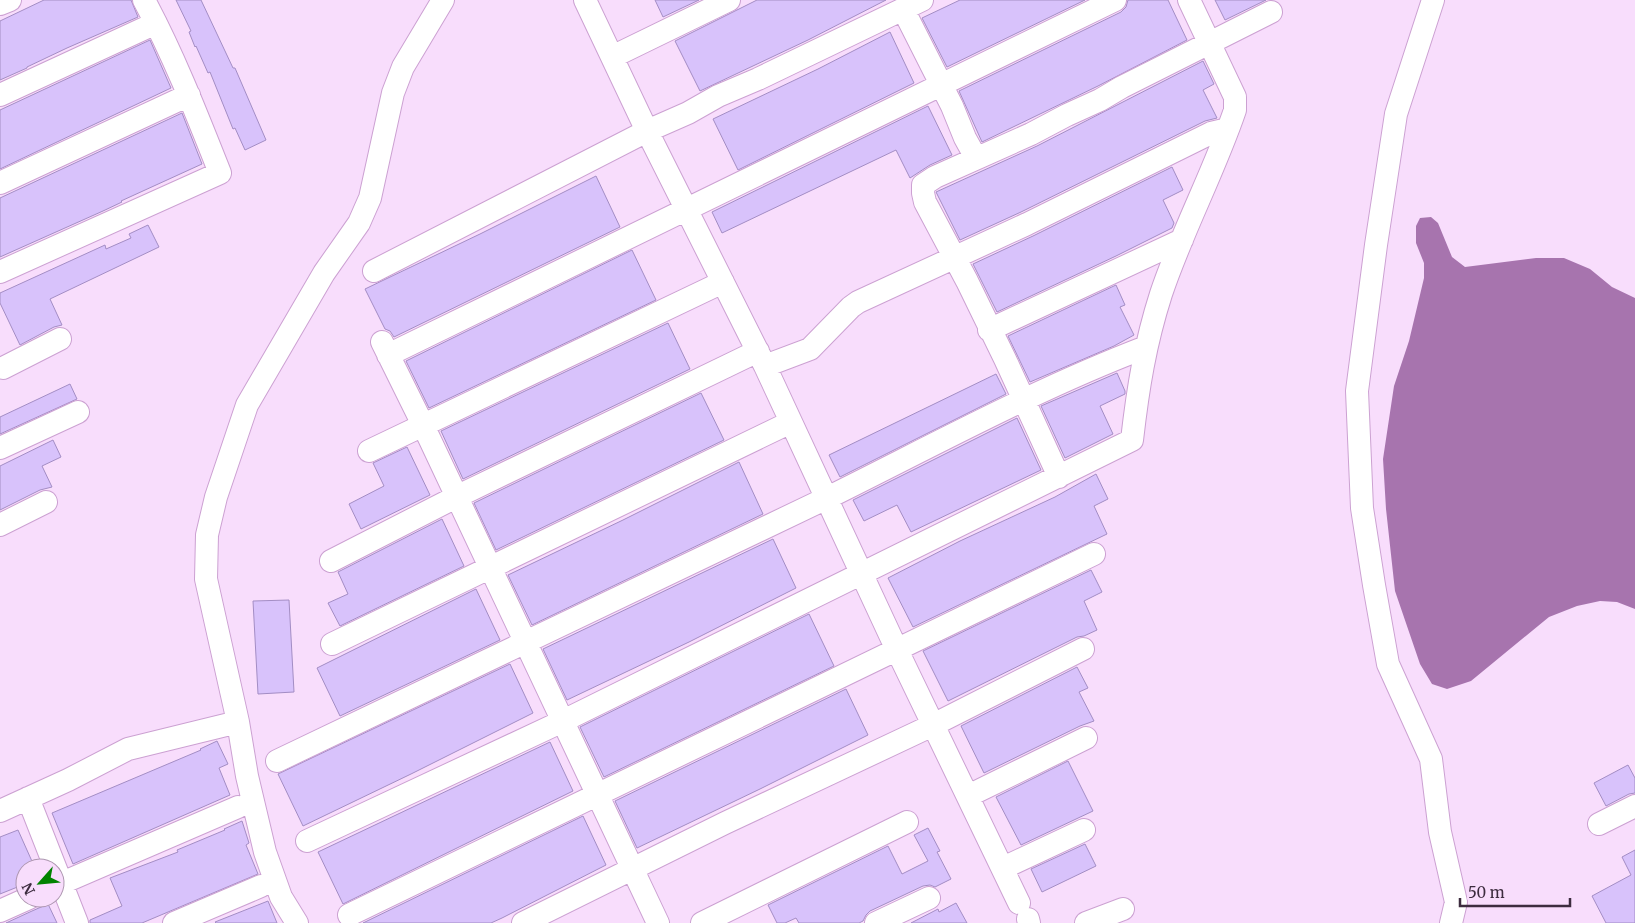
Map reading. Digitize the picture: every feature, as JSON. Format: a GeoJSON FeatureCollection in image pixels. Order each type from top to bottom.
{"type":"FeatureCollection","features":[{"type":"Feature","properties":{"kind":"street"},"geometry":{"type":"LineString","coordinates":[[0,4],[10,0]]}},
{"type":"Feature","properties":{"kind":"street"},"geometry":{"type":"LineString","coordinates":[[0,272],[220,173],[189,95],[144,0]]}},
{"type":"Feature","properties":{"kind":"street"},"geometry":{"type":"LineString","coordinates":[[297,923],[281,897],[265,852],[247,776],[238,722],[206,579],[207,535],[216,497],[247,405],[324,273],[359,223],[370,198],[393,93],[403,67],[443,0]]}},
{"type":"Feature","properties":{"kind":"street"},"geometry":{"type":"LineString","coordinates":[[585,0],[648,132],[762,358],[897,650],[1025,915]]}},
{"type":"Feature","properties":{"kind":"street"},"geometry":{"type":"LineString","coordinates":[[612,57],[729,0]]}},
{"type":"Feature","properties":{"kind":"street"},"geometry":{"type":"LineString","coordinates":[[658,923],[385,348],[687,210],[1115,0]]}},
{"type":"Feature","properties":{"kind":"street"},"geometry":{"type":"LineString","coordinates":[[308,841],[563,721],[1132,440],[1139,380],[1146,347],[1162,292],[1235,110],[1235,97],[1190,0]]}},
{"type":"Feature","properties":{"kind":"street"},"geometry":{"type":"LineString","coordinates":[[1433,0],[1396,114],[1376,245],[1357,391],[1362,508],[1375,594],[1388,664],[1431,759],[1440,832],[1456,902],[1451,923]]}},
{"type":"Feature","properties":{"kind":"street"},"geometry":{"type":"LineString","coordinates":[[374,271],[688,113],[718,96],[758,79],[913,4],[941,84],[976,158]]}},
{"type":"Feature","properties":{"kind":"street"},"geometry":{"type":"LineString","coordinates":[[1059,477],[1024,400],[925,202],[923,185],[935,176],[1085,108],[1122,87],[1271,12]]}},
{"type":"Feature","properties":{"kind":"street"},"geometry":{"type":"LineString","coordinates":[[0,95],[156,23]]}},
{"type":"Feature","properties":{"kind":"street"},"geometry":{"type":"LineString","coordinates":[[0,184],[189,95]]}},
{"type":"Feature","properties":{"kind":"street"},"geometry":{"type":"LineString","coordinates":[[331,561],[456,497],[762,358],[803,353],[858,302],[1026,224],[1211,133],[1228,129]]}},
{"type":"Feature","properties":{"kind":"street"},"geometry":{"type":"LineString","coordinates":[[989,330],[1182,240]]}},
{"type":"Feature","properties":{"kind":"street"},"geometry":{"type":"LineString","coordinates":[[369,451],[723,282]]}},
{"type":"Feature","properties":{"kind":"street"},"geometry":{"type":"LineString","coordinates":[[1,366],[60,339]]}},
{"type":"Feature","properties":{"kind":"street"},"geometry":{"type":"LineString","coordinates":[[277,761],[826,498],[1024,400],[1095,367],[1146,347]]}},
{"type":"Feature","properties":{"kind":"street"},"geometry":{"type":"LineString","coordinates":[[0,448],[78,412]]}},
{"type":"Feature","properties":{"kind":"street"},"geometry":{"type":"LineString","coordinates":[[332,644],[791,422]]}},
{"type":"Feature","properties":{"kind":"street"},"geometry":{"type":"LineString","coordinates":[[0,525],[46,502]]}},
{"type":"Feature","properties":{"kind":"street"},"geometry":{"type":"LineString","coordinates":[[349,915],[1094,554]]}},
{"type":"Feature","properties":{"kind":"street"},"geometry":{"type":"LineString","coordinates":[[524,923],[555,916],[633,869],[725,823],[933,725],[1084,649]]}},
{"type":"Feature","properties":{"kind":"street"},"geometry":{"type":"LineString","coordinates":[[0,810],[68,780],[128,749],[238,722]]}},
{"type":"Feature","properties":{"kind":"street"},"geometry":{"type":"LineString","coordinates":[[968,796],[1086,738]]}},
{"type":"Feature","properties":{"kind":"street"},"geometry":{"type":"LineString","coordinates":[[28,798],[50,858]]}},
{"type":"Feature","properties":{"kind":"street"},"geometry":{"type":"LineString","coordinates":[[1599,824],[1635,806]]}},
{"type":"Feature","properties":{"kind":"street"},"geometry":{"type":"LineString","coordinates":[[65,881],[238,807]]}},
{"type":"Feature","properties":{"kind":"street"},"geometry":{"type":"LineString","coordinates":[[702,923],[907,822]]}},
{"type":"Feature","properties":{"kind":"street"},"geometry":{"type":"LineString","coordinates":[[1003,868],[1084,830]]}},
{"type":"Feature","properties":{"kind":"street"},"geometry":{"type":"LineString","coordinates":[[174,923],[260,886]]}},
{"type":"Feature","properties":{"kind":"street"},"geometry":{"type":"LineString","coordinates":[[65,897],[77,923]]}},
{"type":"Feature","properties":{"kind":"street"},"geometry":{"type":"LineString","coordinates":[[876,923],[929,898]]}},
{"type":"Feature","properties":{"kind":"street"},"geometry":{"type":"LineString","coordinates":[[0,912],[15,905]]}},
{"type":"Feature","properties":{"kind":"street"},"geometry":{"type":"LineString","coordinates":[[1086,923],[1123,908]]}},
{"type":"Feature","properties":{"kind":"shaded area"},"geometry":{"type":"Polygon","coordinates":[[[1431,217],[1438,223],[1452,257],[1465,267],[1536,258],[1564,258],[1590,269],[1612,287],[1635,298],[1635,609],[1617,602],[1600,601],[1577,606],[1549,617],[1471,681],[1447,689],[1432,684],[1420,664],[1395,591],[1386,509],[1383,459],[1394,386],[1409,341],[1424,278],[1424,263],[1416,243],[1416,226],[1420,218],[1431,217]]]}},
{"type":"Feature","properties":{"kind":"building"},"geometry":{"type":"Polygon","coordinates":[[[44,0],[131,0],[138,17],[0,80],[0,21],[44,0]]]}},
{"type":"Feature","properties":{"kind":"building"},"geometry":{"type":"Polygon","coordinates":[[[176,0],[201,0],[233,68],[235,68],[266,140],[245,150],[235,128],[233,129],[210,72],[208,73],[195,47],[189,32],[191,31],[176,0]]]}},
{"type":"Feature","properties":{"kind":"building"},"geometry":{"type":"Polygon","coordinates":[[[655,0],[699,0],[663,17],[655,0]]]}},
{"type":"Feature","properties":{"kind":"building"},"geometry":{"type":"Polygon","coordinates":[[[757,0],[886,0],[808,40],[700,91],[675,41],[757,0]]]}},
{"type":"Feature","properties":{"kind":"building"},"geometry":{"type":"Polygon","coordinates":[[[960,0],[1085,0],[947,67],[922,18],[960,0]]]}},
{"type":"Feature","properties":{"kind":"building"},"geometry":{"type":"Polygon","coordinates":[[[1128,0],[1168,0],[1187,40],[1098,86],[982,142],[959,91],[1121,12],[1126,7],[1128,0]]]}},
{"type":"Feature","properties":{"kind":"building"},"geometry":{"type":"Polygon","coordinates":[[[1215,0],[1266,0],[1225,20],[1215,0]]]}},
{"type":"Feature","properties":{"kind":"building"},"geometry":{"type":"Polygon","coordinates":[[[890,32],[914,83],[738,170],[713,119],[890,32]]]}},
{"type":"Feature","properties":{"kind":"building"},"geometry":{"type":"Polygon","coordinates":[[[150,40],[171,88],[0,169],[0,110],[150,40]]]}},
{"type":"Feature","properties":{"kind":"building"},"geometry":{"type":"Polygon","coordinates":[[[1203,61],[1214,84],[1203,90],[1217,118],[1205,121],[960,240],[936,192],[1037,146],[1203,61]]]}},
{"type":"Feature","properties":{"kind":"building"},"geometry":{"type":"Polygon","coordinates":[[[928,106],[952,155],[930,165],[910,178],[896,150],[722,233],[712,212],[928,106]]]}},
{"type":"Feature","properties":{"kind":"building"},"geometry":{"type":"Polygon","coordinates":[[[182,113],[202,164],[0,257],[0,198],[182,113]]]}},
{"type":"Feature","properties":{"kind":"building"},"geometry":{"type":"Polygon","coordinates":[[[1172,167],[1183,190],[1163,200],[1174,223],[1172,228],[997,312],[973,264],[1172,167]]]}},
{"type":"Feature","properties":{"kind":"building"},"geometry":{"type":"Polygon","coordinates":[[[596,176],[620,227],[394,337],[390,331],[385,329],[365,289],[596,176]]]}},
{"type":"Feature","properties":{"kind":"building"},"geometry":{"type":"Polygon","coordinates":[[[148,225],[159,247],[50,299],[62,325],[54,327],[20,345],[0,303],[0,293],[105,245],[106,249],[131,238],[129,234],[148,225]]]}},
{"type":"Feature","properties":{"kind":"building"},"geometry":{"type":"Polygon","coordinates":[[[632,250],[656,300],[429,408],[406,361],[632,250]]]}},
{"type":"Feature","properties":{"kind":"building"},"geometry":{"type":"Polygon","coordinates":[[[1116,285],[1125,305],[1120,307],[1134,335],[1114,346],[1030,382],[1008,336],[1116,285]]]}},
{"type":"Feature","properties":{"kind":"building"},"geometry":{"type":"Polygon","coordinates":[[[668,323],[690,369],[463,479],[441,431],[668,323]]]}},
{"type":"Feature","properties":{"kind":"building"},"geometry":{"type":"Polygon","coordinates":[[[1117,373],[1125,394],[1100,406],[1113,434],[1065,458],[1041,406],[1117,373]]]}},
{"type":"Feature","properties":{"kind":"building"},"geometry":{"type":"Polygon","coordinates":[[[996,374],[1006,394],[840,477],[829,455],[996,374]]]}},
{"type":"Feature","properties":{"kind":"building"},"geometry":{"type":"Polygon","coordinates":[[[70,384],[77,399],[0,434],[0,417],[70,384]]]}},
{"type":"Feature","properties":{"kind":"building"},"geometry":{"type":"Polygon","coordinates":[[[701,393],[724,440],[496,550],[474,503],[701,393]]]}},
{"type":"Feature","properties":{"kind":"building"},"geometry":{"type":"Polygon","coordinates":[[[1017,418],[1041,470],[911,532],[897,505],[864,521],[853,500],[1017,418]]]}},
{"type":"Feature","properties":{"kind":"building"},"geometry":{"type":"Polygon","coordinates":[[[53,440],[61,457],[42,466],[52,487],[40,490],[0,510],[0,466],[53,440]]]}},
{"type":"Feature","properties":{"kind":"building"},"geometry":{"type":"Polygon","coordinates":[[[407,447],[430,495],[361,529],[349,504],[384,486],[373,463],[407,447]]]}},
{"type":"Feature","properties":{"kind":"building"},"geometry":{"type":"Polygon","coordinates":[[[739,462],[763,514],[532,625],[508,575],[739,462]]]}},
{"type":"Feature","properties":{"kind":"building"},"geometry":{"type":"Polygon","coordinates":[[[1096,474],[1108,499],[1094,506],[1107,534],[913,627],[888,578],[960,541],[1055,497],[1096,474]]]}},
{"type":"Feature","properties":{"kind":"building"},"geometry":{"type":"Polygon","coordinates":[[[442,519],[464,566],[340,626],[328,603],[348,594],[338,572],[442,519]]]}},
{"type":"Feature","properties":{"kind":"building"},"geometry":{"type":"Polygon","coordinates":[[[773,539],[796,588],[567,700],[543,649],[773,539]]]}},
{"type":"Feature","properties":{"kind":"building"},"geometry":{"type":"Polygon","coordinates":[[[1091,570],[1102,592],[1084,601],[1097,630],[1077,637],[948,701],[923,651],[1091,570]]]}},
{"type":"Feature","properties":{"kind":"building"},"geometry":{"type":"Polygon","coordinates":[[[476,589],[500,640],[340,716],[317,668],[476,589]]]}},
{"type":"Feature","properties":{"kind":"building"},"geometry":{"type":"Polygon","coordinates":[[[289,600],[294,692],[258,694],[253,601],[289,600]]]}},
{"type":"Feature","properties":{"kind":"building"},"geometry":{"type":"Polygon","coordinates":[[[809,614],[834,666],[604,777],[580,727],[809,614]]]}},
{"type":"Feature","properties":{"kind":"building"},"geometry":{"type":"Polygon","coordinates":[[[510,664],[533,713],[303,826],[278,774],[510,664]]]}},
{"type":"Feature","properties":{"kind":"building"},"geometry":{"type":"Polygon","coordinates":[[[1077,667],[1088,688],[1079,692],[1094,721],[984,773],[961,726],[1077,667]]]}},
{"type":"Feature","properties":{"kind":"building"},"geometry":{"type":"Polygon","coordinates":[[[846,689],[868,735],[637,848],[615,801],[846,689]]]}},
{"type":"Feature","properties":{"kind":"building"},"geometry":{"type":"Polygon","coordinates":[[[217,741],[228,764],[219,768],[230,795],[73,864],[52,813],[201,750],[217,741]]]}},
{"type":"Feature","properties":{"kind":"building"},"geometry":{"type":"Polygon","coordinates":[[[550,742],[573,791],[343,904],[318,852],[550,742]]]}},
{"type":"Feature","properties":{"kind":"building"},"geometry":{"type":"Polygon","coordinates":[[[1068,761],[1093,811],[1021,845],[996,797],[1068,761]]]}},
{"type":"Feature","properties":{"kind":"building"},"geometry":{"type":"Polygon","coordinates":[[[1628,765],[1635,778],[1635,793],[1629,794],[1606,806],[1594,783],[1628,765]]]}},
{"type":"Feature","properties":{"kind":"building"},"geometry":{"type":"Polygon","coordinates":[[[583,816],[606,865],[502,918],[491,923],[363,923],[583,816]]]}},
{"type":"Feature","properties":{"kind":"building"},"geometry":{"type":"Polygon","coordinates":[[[242,821],[249,843],[246,845],[258,874],[142,923],[90,923],[90,920],[122,906],[110,878],[178,852],[177,850],[242,821]]]}},
{"type":"Feature","properties":{"kind":"building"},"geometry":{"type":"Polygon","coordinates":[[[928,828],[940,851],[937,852],[951,879],[935,887],[930,885],[923,886],[870,911],[863,921],[859,923],[799,923],[796,918],[785,923],[777,923],[768,905],[888,846],[902,874],[928,861],[914,835],[928,828]]]}},
{"type":"Feature","properties":{"kind":"building"},"geometry":{"type":"Polygon","coordinates":[[[18,830],[31,858],[15,858],[15,888],[0,894],[0,837],[18,830]]]}},
{"type":"Feature","properties":{"kind":"building"},"geometry":{"type":"Polygon","coordinates":[[[1085,844],[1096,866],[1042,892],[1031,869],[1085,844]]]}},
{"type":"Feature","properties":{"kind":"building"},"geometry":{"type":"Polygon","coordinates":[[[1635,850],[1635,923],[1606,923],[1592,896],[1631,875],[1622,857],[1635,850]]]}},
{"type":"Feature","properties":{"kind":"building"},"geometry":{"type":"Polygon","coordinates":[[[268,901],[277,923],[215,922],[268,901]]]}},
{"type":"Feature","properties":{"kind":"building"},"geometry":{"type":"Polygon","coordinates":[[[956,903],[967,923],[911,923],[938,909],[939,912],[956,903]]]}},
{"type":"Feature","properties":{"kind":"building"},"geometry":{"type":"Polygon","coordinates":[[[39,908],[50,908],[57,923],[6,923],[39,908]]]}}]}
